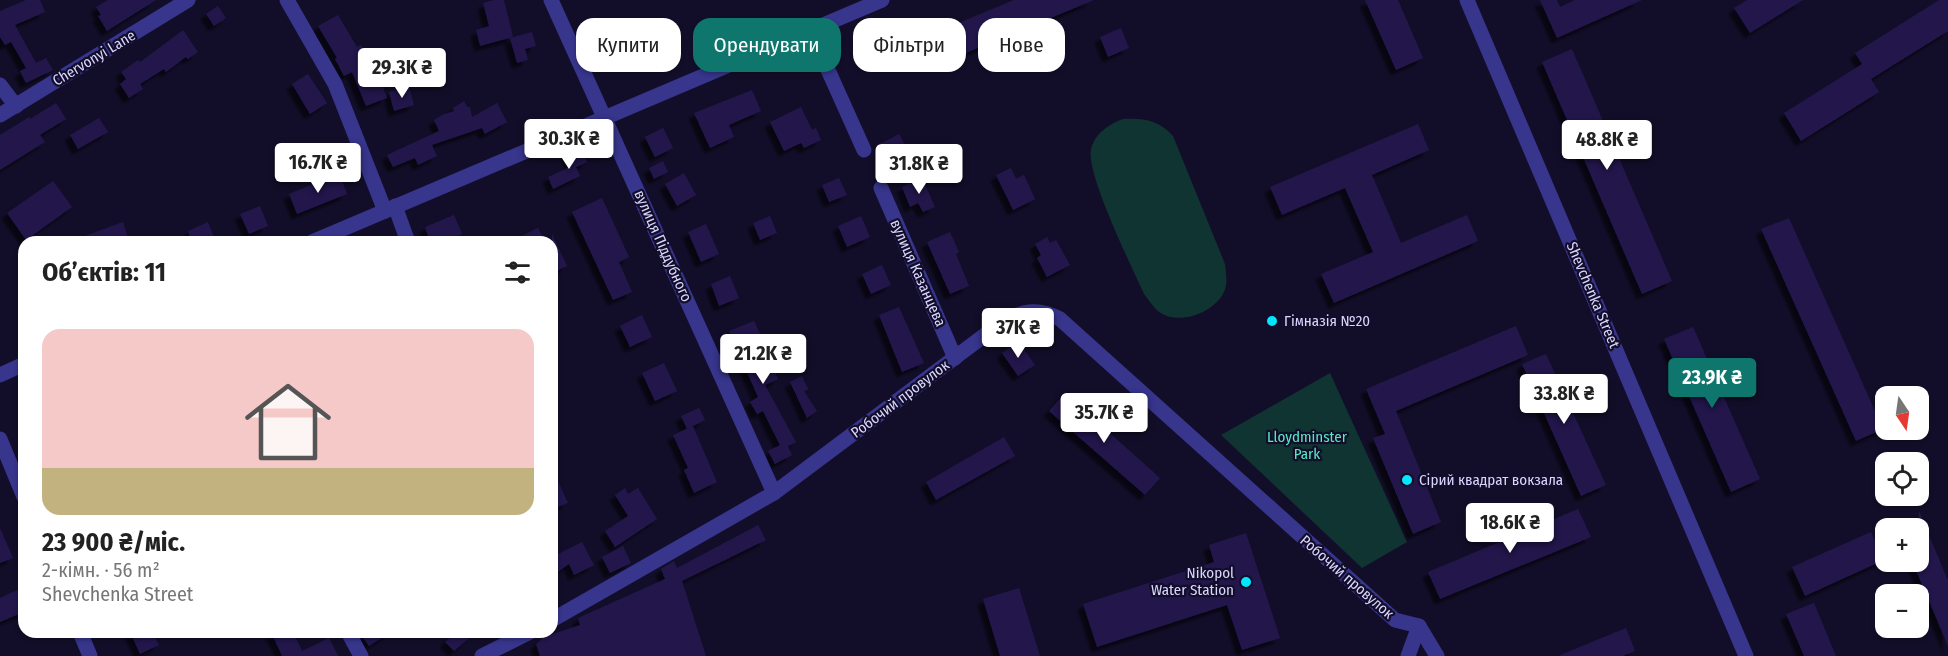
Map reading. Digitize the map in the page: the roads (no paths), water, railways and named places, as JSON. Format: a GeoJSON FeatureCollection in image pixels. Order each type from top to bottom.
{"type":"FeatureCollection","features":[{"type":"Feature","properties":{"kind":"street","name":"Chervonyi Lane"},"geometry":{"type":"LineString","coordinates":[[0,115],[188,0]]}},
{"type":"Feature","properties":{"kind":"street"},"geometry":{"type":"LineString","coordinates":[[287,0],[335,84],[390,209],[405,236]]}},
{"type":"Feature","properties":{"kind":"street","name":"вулиця Піддубного"},"geometry":{"type":"LineString","coordinates":[[551,0],[774,493]]}},
{"type":"Feature","properties":{"kind":"street"},"geometry":{"type":"LineString","coordinates":[[841,18],[882,0]]}},
{"type":"Feature","properties":{"kind":"street","name":"Shevchenka Street"},"geometry":{"type":"LineString","coordinates":[[1467,0],[1746,656]]}},
{"type":"Feature","properties":{"kind":"street"},"geometry":{"type":"LineString","coordinates":[[326,236],[713,72]]}},
{"type":"Feature","properties":{"kind":"street"},"geometry":{"type":"LineString","coordinates":[[829,72],[864,150]]}},
{"type":"Feature","properties":{"kind":"street"},"geometry":{"type":"LineString","coordinates":[[0,85],[16,105]]}},
{"type":"Feature","properties":{"kind":"street","name":"вулиця Казанцева"},"geometry":{"type":"LineString","coordinates":[[881,188],[955,358]]}},
{"type":"Feature","properties":{"kind":"street","name":"Робочий провулок"},"geometry":{"type":"LineString","coordinates":[[558,617],[774,493],[1001,323],[1018,313],[1034,312],[1050,314],[1060,319],[1395,620],[1419,626]]}},
{"type":"Feature","properties":{"kind":"street"},"geometry":{"type":"LineString","coordinates":[[0,375],[18,367]]}},
{"type":"Feature","properties":{"kind":"street"},"geometry":{"type":"LineString","coordinates":[[0,440],[18,483]]}},
{"type":"Feature","properties":{"kind":"street"},"geometry":{"type":"LineString","coordinates":[[1408,656],[1419,626]]}},
{"type":"Feature","properties":{"kind":"street"},"geometry":{"type":"LineString","coordinates":[[1419,626],[1437,656]]}},
{"type":"Feature","properties":{"kind":"street"},"geometry":{"type":"LineString","coordinates":[[82,638],[90,656]]}},
{"type":"Feature","properties":{"kind":"street"},"geometry":{"type":"LineString","coordinates":[[351,638],[361,656]]}},
{"type":"Feature","properties":{"kind":"street"},"geometry":{"type":"LineString","coordinates":[[482,656],[518,638]]}},
{"type":"Feature","properties":{"kind":"place","name":"Гімназія №20"},"geometry":{"type":"Point","coordinates":[1272,321]}},
{"type":"Feature","properties":{"kind":"place","name":"Сірий квадрат вокзала"},"geometry":{"type":"Point","coordinates":[1407,480]}},
{"type":"Feature","properties":{"kind":"place","name":"Nikopol Water Station"},"geometry":{"type":"Point","coordinates":[1246,582]}},
{"type":"Feature","properties":{"kind":"park label","name":"Lloydminster Park"},"geometry":{"type":"Point","coordinates":[1307,446]}}]}
